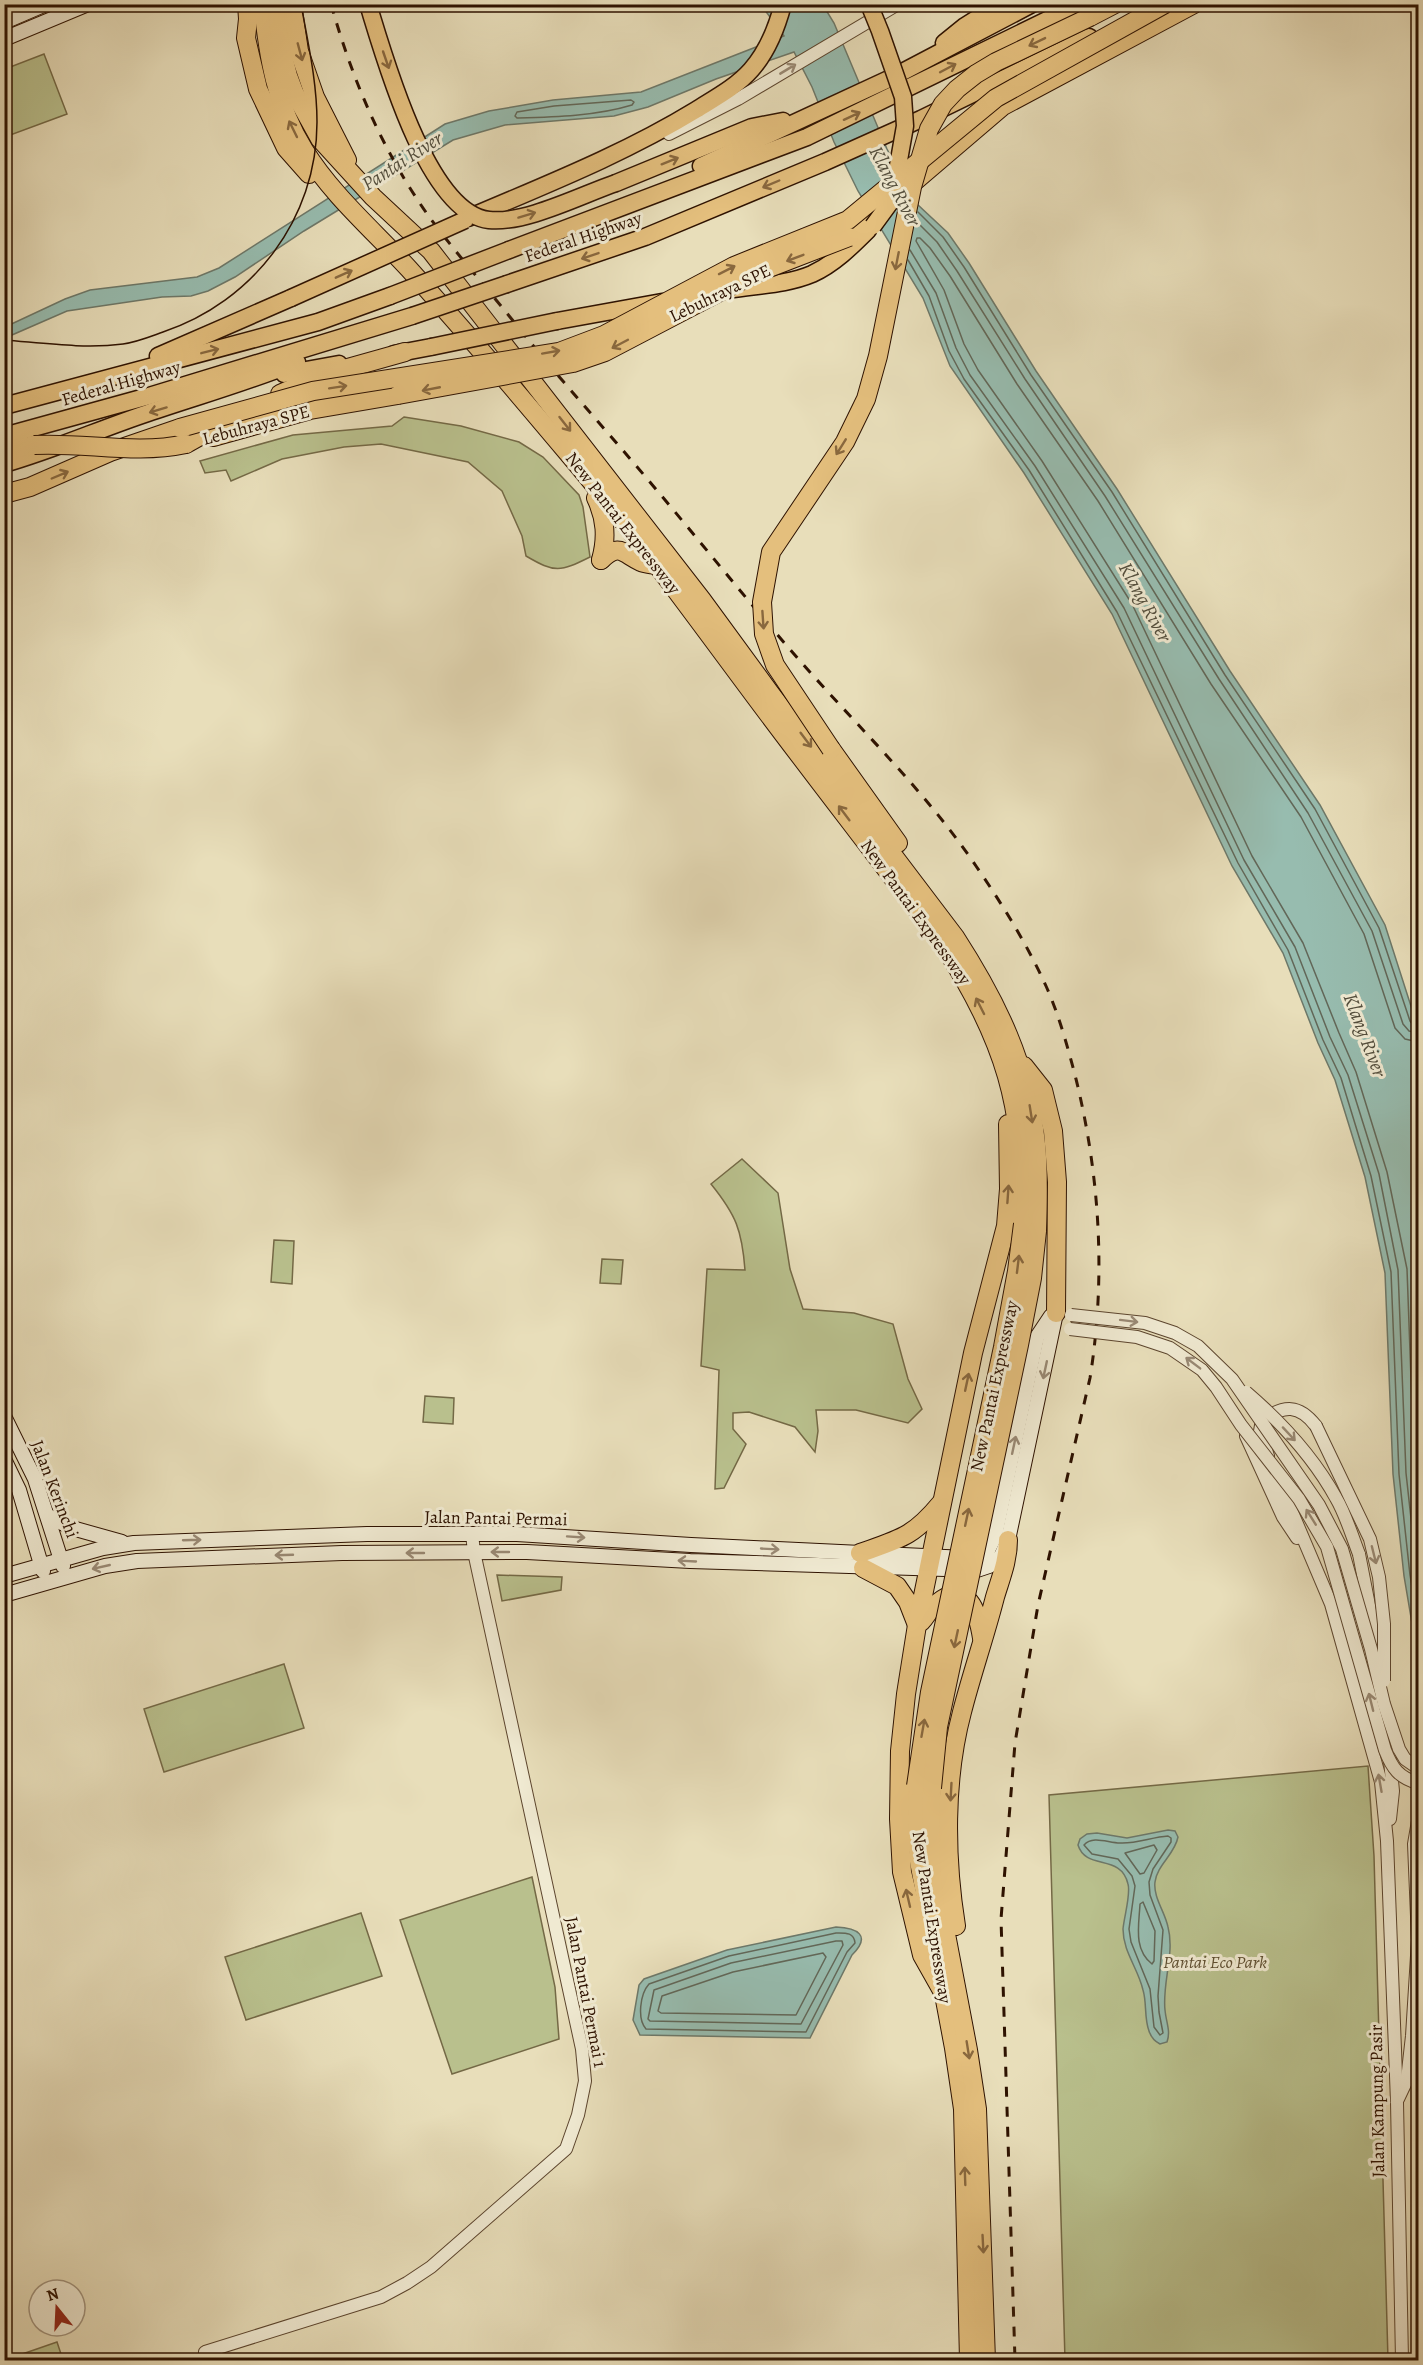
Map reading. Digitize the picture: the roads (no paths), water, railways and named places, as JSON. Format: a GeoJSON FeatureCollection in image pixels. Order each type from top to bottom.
{"type":"FeatureCollection","features":[{"type":"Feature","properties":{"kind":"highway"},"geometry":{"type":"LineString","coordinates":[[247,4],[246,38],[258,89],[286,148],[313,177],[347,205]]}},
{"type":"Feature","properties":{"kind":"highway","name":"New Pantai Expressway"},"geometry":{"type":"LineString","coordinates":[[263,4],[268,50],[282,106],[302,148],[347,205],[415,276],[570,456],[657,565],[942,943],[969,984],[1010,1059],[1030,1104],[1036,1144],[1030,1228],[1032,1278],[924,1787],[931,1827],[963,2109],[969,2361]]}},
{"type":"Feature","properties":{"kind":"highway","name":"New Pantai Expressway"},"geometry":{"type":"LineString","coordinates":[[276,4],[282,52],[294,92],[320,139],[348,170],[432,251],[702,600],[955,937],[992,996],[1010,1059]]}},
{"type":"Feature","properties":{"kind":"highway"},"geometry":{"type":"LineString","coordinates":[[292,4],[299,51],[315,97],[348,170]]}},
{"type":"Feature","properties":{"kind":"highway"},"geometry":{"type":"LineString","coordinates":[[368,4],[387,63],[423,153],[443,189],[467,211],[489,220],[524,217],[616,183],[752,127],[816,114]]}},
{"type":"Feature","properties":{"kind":"highway"},"geometry":{"type":"LineString","coordinates":[[113,375],[595,164],[733,95],[752,69],[777,27],[783,4]]}},
{"type":"Feature","properties":{"kind":"highway"},"geometry":{"type":"LineString","coordinates":[[254,379],[747,286],[783,282],[811,274],[830,264],[873,226],[892,200],[905,126],[903,97],[869,4]]}},
{"type":"Feature","properties":{"kind":"highway"},"geometry":{"type":"LineString","coordinates":[[913,67],[965,26],[1000,4]]}},
{"type":"Feature","properties":{"kind":"highway"},"geometry":{"type":"LineString","coordinates":[[651,195],[695,168],[893,78],[1032,4]]}},
{"type":"Feature","properties":{"kind":"highway"},"geometry":{"type":"LineString","coordinates":[[955,937],[943,905],[831,749],[775,665],[764,634],[762,602],[771,552],[845,442],[866,399],[878,356],[912,187],[929,129],[944,104],[957,89],[976,74],[1085,10],[1115,4]]}},
{"type":"Feature","properties":{"kind":"highway","name":"Federal Highway"},"geometry":{"type":"LineString","coordinates":[[4,436],[149,396],[392,323],[645,237],[921,119],[1090,37],[1147,4]]}},
{"type":"Feature","properties":{"kind":"highway","name":"Lebuhraya SPE"},"geometry":{"type":"LineString","coordinates":[[183,436],[314,391],[559,351],[604,335],[735,266],[848,220],[996,98],[1166,4]]}},
{"type":"Feature","properties":{"kind":"highway"},"geometry":{"type":"LineString","coordinates":[[998,82],[1050,73],[1081,62],[1186,4]]}},
{"type":"Feature","properties":{"kind":"highway","name":"Lebuhraya SPE"},"geometry":{"type":"LineString","coordinates":[[183,436],[310,410],[573,363],[604,352],[756,273],[849,237],[1003,106],[1194,4]]}},
{"type":"Feature","properties":{"kind":"highway","name":"Federal Highway"},"geometry":{"type":"LineString","coordinates":[[4,406],[318,322],[390,296],[807,137],[897,95],[971,56],[1085,10]]}},
{"type":"Feature","properties":{"kind":"highway"},"geometry":{"type":"LineString","coordinates":[[4,464],[37,455],[147,413],[254,379],[392,323]]}},
{"type":"Feature","properties":{"kind":"highway"},"geometry":{"type":"LineString","coordinates":[[4,451],[33,445],[66,443],[160,450],[183,436],[323,375],[405,352]]}},
{"type":"Feature","properties":{"kind":"highway"},"geometry":{"type":"LineString","coordinates":[[4,494],[40,484],[110,452],[183,436]]}},
{"type":"Feature","properties":{"kind":"highway"},"geometry":{"type":"LineString","coordinates":[[570,456],[596,499],[604,518],[605,546],[601,560],[611,552],[620,551],[628,553],[640,562],[657,565]]}},
{"type":"Feature","properties":{"kind":"highway"},"geometry":{"type":"LineString","coordinates":[[1010,1059],[1043,1090],[1053,1131],[1056,1159],[1060,1318]]}},
{"type":"Feature","properties":{"kind":"highway"},"geometry":{"type":"LineString","coordinates":[[951,1993],[922,1955],[902,1872],[899,1819],[900,1751],[917,1625],[973,1353],[1006,1227],[1009,1189],[1010,1059]]}},
{"type":"Feature","properties":{"kind":"highway"},"geometry":{"type":"LineString","coordinates":[[917,1625],[908,1602],[897,1586],[862,1560],[909,1535],[925,1523],[943,1501]]}},
{"type":"Feature","properties":{"kind":"highway"},"geometry":{"type":"LineString","coordinates":[[951,1993],[963,1964],[951,1884],[949,1834],[953,1760],[962,1713],[1008,1554],[1008,1540]]}},
{"type":"Feature","properties":{"kind":"highway"},"geometry":{"type":"LineString","coordinates":[[917,1625],[936,1604],[949,1596],[958,1596],[968,1599],[976,1610],[983,1642]]}},
{"type":"Feature","properties":{"kind":"highway","name":"New Pantai Expressway"},"geometry":{"type":"LineString","coordinates":[[951,1993],[977,2109],[986,2361]]}},
{"type":"Feature","properties":{"kind":"main road"},"geometry":{"type":"LineString","coordinates":[[4,22],[46,4]]}},
{"type":"Feature","properties":{"kind":"main road"},"geometry":{"type":"LineString","coordinates":[[4,39],[88,4]]}},
{"type":"Feature","properties":{"kind":"main road"},"geometry":{"type":"LineString","coordinates":[[1051,1316],[1060,1318],[1008,1540],[1001,1556],[983,1562],[995,1536],[1037,1337],[1051,1316]]}},
{"type":"Feature","properties":{"kind":"main road","name":"Jalan Kerinchi"},"geometry":{"type":"LineString","coordinates":[[4,1416],[27,1460],[48,1516],[65,1576]]}},
{"type":"Feature","properties":{"kind":"main road","name":"Jalan Kerinchi"},"geometry":{"type":"LineString","coordinates":[[4,1459],[19,1490],[46,1582]]}},
{"type":"Feature","properties":{"kind":"main road"},"geometry":{"type":"LineString","coordinates":[[48,1516],[93,1535],[134,1543]]}},
{"type":"Feature","properties":{"kind":"main road","name":"Jalan Pantai Permai"},"geometry":{"type":"LineString","coordinates":[[4,1576],[41,1564],[134,1543],[367,1534],[517,1534],[862,1560]]}},
{"type":"Feature","properties":{"kind":"main road","name":"Jalan Pantai Permai"},"geometry":{"type":"LineString","coordinates":[[4,1595],[105,1566],[187,1558],[342,1553],[527,1552],[862,1560],[930,1563],[977,1570],[983,1562]]}},
{"type":"Feature","properties":{"kind":"main road"},"geometry":{"type":"LineString","coordinates":[[983,1562],[993,1572],[997,1592]]}},
{"type":"Feature","properties":{"kind":"street"},"geometry":{"type":"LineString","coordinates":[[733,95],[898,4]]}},
{"type":"Feature","properties":{"kind":"street"},"geometry":{"type":"LineString","coordinates":[[1060,1318],[1070,1329],[1137,1337],[1170,1348],[1202,1370],[1241,1425],[1299,1499],[1327,1547],[1390,1764],[1399,1774],[1419,1783]]}},
{"type":"Feature","properties":{"kind":"street"},"geometry":{"type":"LineString","coordinates":[[1060,1318],[1145,1323],[1174,1333],[1198,1346],[1265,1408],[1300,1446],[1337,1499],[1359,1554],[1380,1662],[1393,1791],[1387,1841]]}},
{"type":"Feature","properties":{"kind":"street"},"geometry":{"type":"LineString","coordinates":[[1232,1379],[1319,1505],[1342,1549],[1371,1649],[1384,1704],[1399,1749],[1416,1766]]}},
{"type":"Feature","properties":{"kind":"street"},"geometry":{"type":"LineString","coordinates":[[1384,1704],[1384,1624],[1379,1577],[1370,1539],[1316,1426],[1304,1412],[1284,1410],[1272,1413],[1262,1420],[1260,1431],[1263,1444],[1331,1604],[1381,1782],[1387,1841]]}},
{"type":"Feature","properties":{"kind":"street"},"geometry":{"type":"LineString","coordinates":[[1241,1425],[1283,1517],[1318,1572]]}},
{"type":"Feature","properties":{"kind":"street","name":"Jalan Pantai Permai 1"},"geometry":{"type":"LineString","coordinates":[[207,2356],[381,2297],[407,2283],[477,2228],[566,2149],[578,2115],[585,2081],[582,2049],[474,1552],[472,1534]]}},
{"type":"Feature","properties":{"kind":"street"},"geometry":{"type":"LineString","coordinates":[[1397,2102],[1407,2080],[1411,2052],[1418,1940],[1414,1844],[1419,1821]]}},
{"type":"Feature","properties":{"kind":"street","name":"Jalan Kampung Pasir"},"geometry":{"type":"LineString","coordinates":[[1387,1841],[1397,2102],[1402,2361]]}},
{"type":"Feature","properties":{"kind":"water"},"geometry":{"type":"Polygon","coordinates":[[[761,5],[823,5],[834,23],[887,149],[917,204],[948,233],[1036,371],[1117,489],[1230,671],[1320,805],[1385,925],[1418,1028],[1418,1659],[1404,1576],[1393,1474],[1385,1273],[1365,1177],[1335,1080],[1283,953],[1232,866],[1112,614],[1024,473],[950,366],[923,298],[858,191],[794,52],[716,79],[648,107],[614,116],[505,125],[453,140],[304,231],[235,277],[208,291],[191,296],[162,297],[67,311],[5,338],[5,327],[90,290],[197,277],[219,268],[445,124],[489,111],[553,100],[641,92],[784,36],[761,5]]]}},
{"type":"Feature","properties":{"kind":"water"},"geometry":{"type":"Polygon","coordinates":[[[1168,1830],[1175,1831],[1178,1837],[1159,1870],[1155,1882],[1156,1893],[1170,1937],[1165,1989],[1165,2010],[1169,2034],[1167,2042],[1160,2044],[1153,2039],[1149,2031],[1143,1990],[1124,1937],[1123,1929],[1129,1888],[1124,1874],[1118,1868],[1088,1858],[1078,1845],[1080,1839],[1087,1834],[1097,1833],[1127,1838],[1168,1830]]]}},
{"type":"Feature","properties":{"kind":"water"},"geometry":{"type":"Polygon","coordinates":[[[836,1927],[856,1931],[861,1942],[852,1955],[810,2038],[640,2035],[633,2020],[639,1985],[644,1979],[727,1950],[836,1927]]]}},
{"type":"Feature","properties":{"kind":"tram line"},"geometry":{"type":"LineString","coordinates":[[4,340],[78,346],[133,342],[195,318],[225,300],[251,278],[274,252],[292,223],[306,192],[314,158],[317,122],[315,92],[301,4]]}},
{"type":"Feature","properties":{"kind":"railway"},"geometry":{"type":"LineString","coordinates":[[331,4],[349,61],[371,116],[398,168],[430,218],[538,351],[762,617],[936,812],[957,839],[1014,924],[1039,970],[1051,997],[1066,1044],[1076,1079],[1091,1153],[1098,1228],[1098,1303],[1090,1378],[1038,1605],[1015,1743],[1001,1919],[1015,2360]]}},
{"type":"Feature","properties":{"kind":"water label","name":"Pantai River"},"geometry":{"type":"Point","coordinates":[402,161]}},
{"type":"Feature","properties":{"kind":"water label","name":"Klang River"},"geometry":{"type":"Point","coordinates":[895,186]}},
{"type":"Feature","properties":{"kind":"water label","name":"Klang River"},"geometry":{"type":"Point","coordinates":[1145,602]}},
{"type":"Feature","properties":{"kind":"water label","name":"Klang River"},"geometry":{"type":"Point","coordinates":[1365,1035]}},
{"type":"Feature","properties":{"kind":"park label","name":"Pantai Eco Park"},"geometry":{"type":"Point","coordinates":[1215,1962]}}]}
